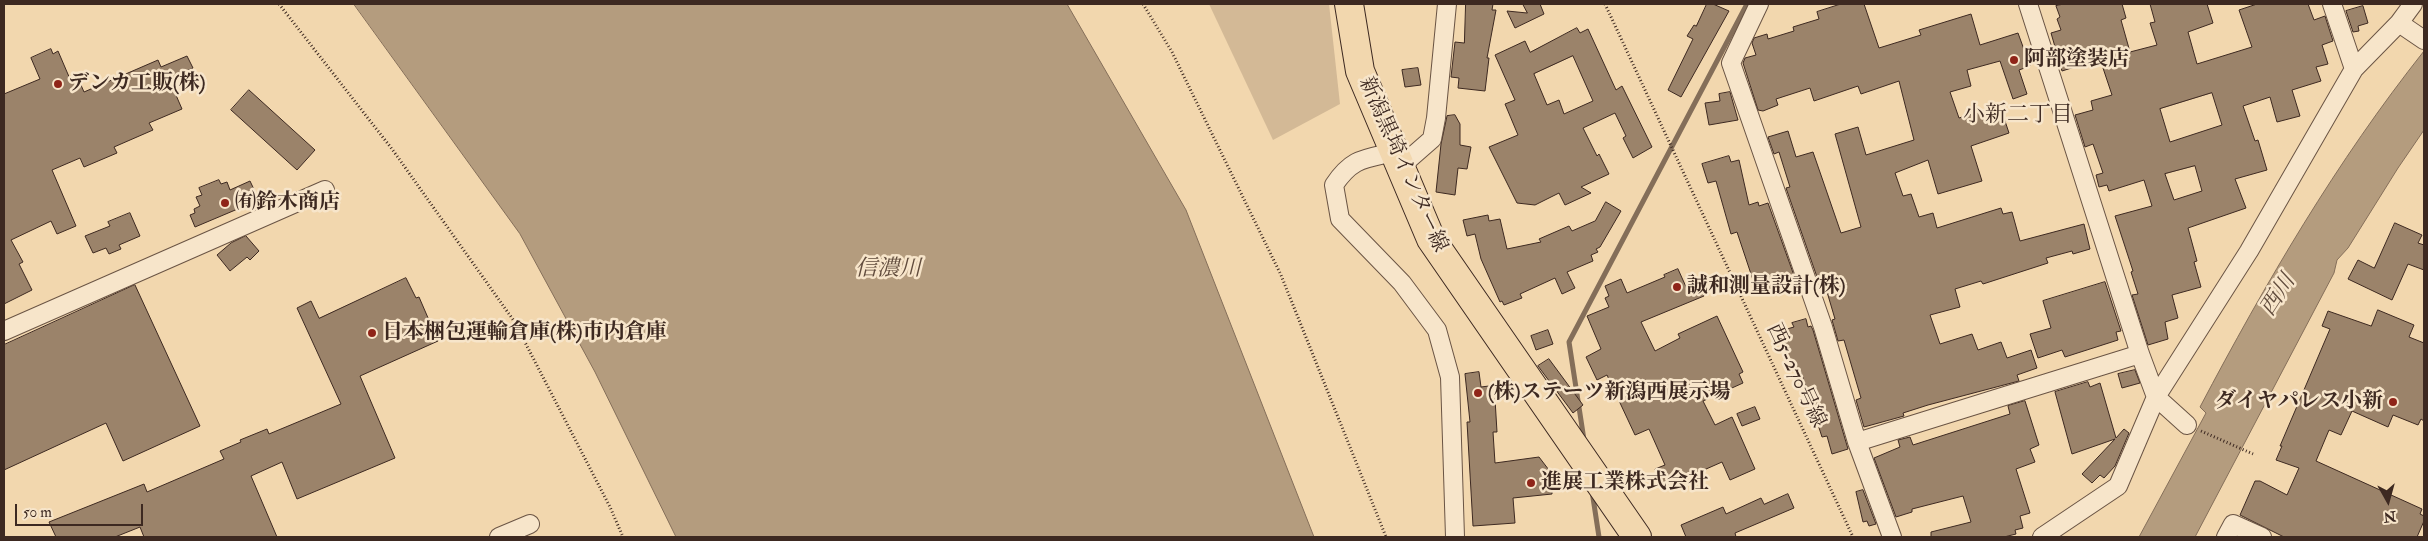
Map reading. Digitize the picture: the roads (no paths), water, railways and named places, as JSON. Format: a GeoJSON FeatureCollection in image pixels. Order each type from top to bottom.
{"type":"FeatureCollection","features":[{"type":"Feature","properties":{"kind":"main road","name":"新潟黒埼インター線"},"geometry":{"type":"LineString","coordinates":[[1350,4],[1360,71],[1431,239],[1637,537]]}},
{"type":"Feature","properties":{"kind":"street"},"geometry":{"type":"LineString","coordinates":[[1447,4],[1436,118],[1432,139],[1397,159],[1355,161],[1342,172],[1334,185],[1340,219],[1402,283],[1437,330],[1450,377],[1455,537]]}},
{"type":"Feature","properties":{"kind":"street"},"geometry":{"type":"LineString","coordinates":[[1759,4],[1731,63],[1823,327],[1857,442],[1892,537]]}},
{"type":"Feature","properties":{"kind":"street"},"geometry":{"type":"LineString","coordinates":[[2028,4],[2140,354],[2156,397],[2187,425]]}},
{"type":"Feature","properties":{"kind":"street"},"geometry":{"type":"LineString","coordinates":[[2332,4],[2354,69]]}},
{"type":"Feature","properties":{"kind":"street"},"geometry":{"type":"LineString","coordinates":[[2042,537],[2118,486],[2156,397],[2249,251],[2354,69],[2399,23],[2413,4]]}},
{"type":"Feature","properties":{"kind":"street"},"geometry":{"type":"LineString","coordinates":[[2399,23],[2424,40]]}},
{"type":"Feature","properties":{"kind":"street"},"geometry":{"type":"LineString","coordinates":[[4,331],[325,190]]}},
{"type":"Feature","properties":{"kind":"street"},"geometry":{"type":"LineString","coordinates":[[1857,442],[2140,354]]}},
{"type":"Feature","properties":{"kind":"street"},"geometry":{"type":"LineString","coordinates":[[499,537],[530,524]]}},
{"type":"Feature","properties":{"kind":"street"},"geometry":{"type":"LineString","coordinates":[[2226,537],[2233,524],[2262,537]]}},
{"type":"Feature","properties":{"kind":"water","name":"信濃川"},"geometry":{"type":"Polygon","coordinates":[[[354,4],[1067,4],[1186,210],[1314,537],[676,537],[595,372],[520,234],[354,4]]]}},
{"type":"Feature","properties":{"kind":"water","name":"西川"},"geometry":{"type":"Polygon","coordinates":[[[2424,51],[2424,130],[2348,248],[2337,260],[2334,273],[2195,537],[2139,537],[2206,413],[2200,407],[2250,314],[2332,179],[2361,136],[2424,51]]]}},
{"type":"Feature","properties":{"kind":"waterway"},"geometry":{"type":"LineString","coordinates":[[1584,440],[1569,342],[1747,4]]}},
{"type":"Feature","properties":{"kind":"waterway"},"geometry":{"type":"LineString","coordinates":[[1592,491],[1599,537]]}},
{"type":"Feature","properties":{"kind":"place","name":"阿部塗装店"},"geometry":{"type":"Point","coordinates":[2014,60]}},
{"type":"Feature","properties":{"kind":"place","name":"デンカ工販(株)"},"geometry":{"type":"Point","coordinates":[58,84]}},
{"type":"Feature","properties":{"kind":"place","name":"㈲鈴木商店"},"geometry":{"type":"Point","coordinates":[225,203]}},
{"type":"Feature","properties":{"kind":"place","name":"誠和測量設計(株)"},"geometry":{"type":"Point","coordinates":[1677,287]}},
{"type":"Feature","properties":{"kind":"place","name":"日本梱包運輸倉庫(株)市内倉庫"},"geometry":{"type":"Point","coordinates":[372,333]}},
{"type":"Feature","properties":{"kind":"place","name":"(株)ステーツ新潟西展示場"},"geometry":{"type":"Point","coordinates":[1478,393]}},
{"type":"Feature","properties":{"kind":"place","name":"ダイヤパレス小新"},"geometry":{"type":"Point","coordinates":[2393,402]}},
{"type":"Feature","properties":{"kind":"place","name":"進展工業株式会社"},"geometry":{"type":"Point","coordinates":[1531,483]}},
{"type":"Feature","properties":{"kind":"district","name":"小新二丁目"},"geometry":{"type":"Point","coordinates":[2018,116]}}]}
